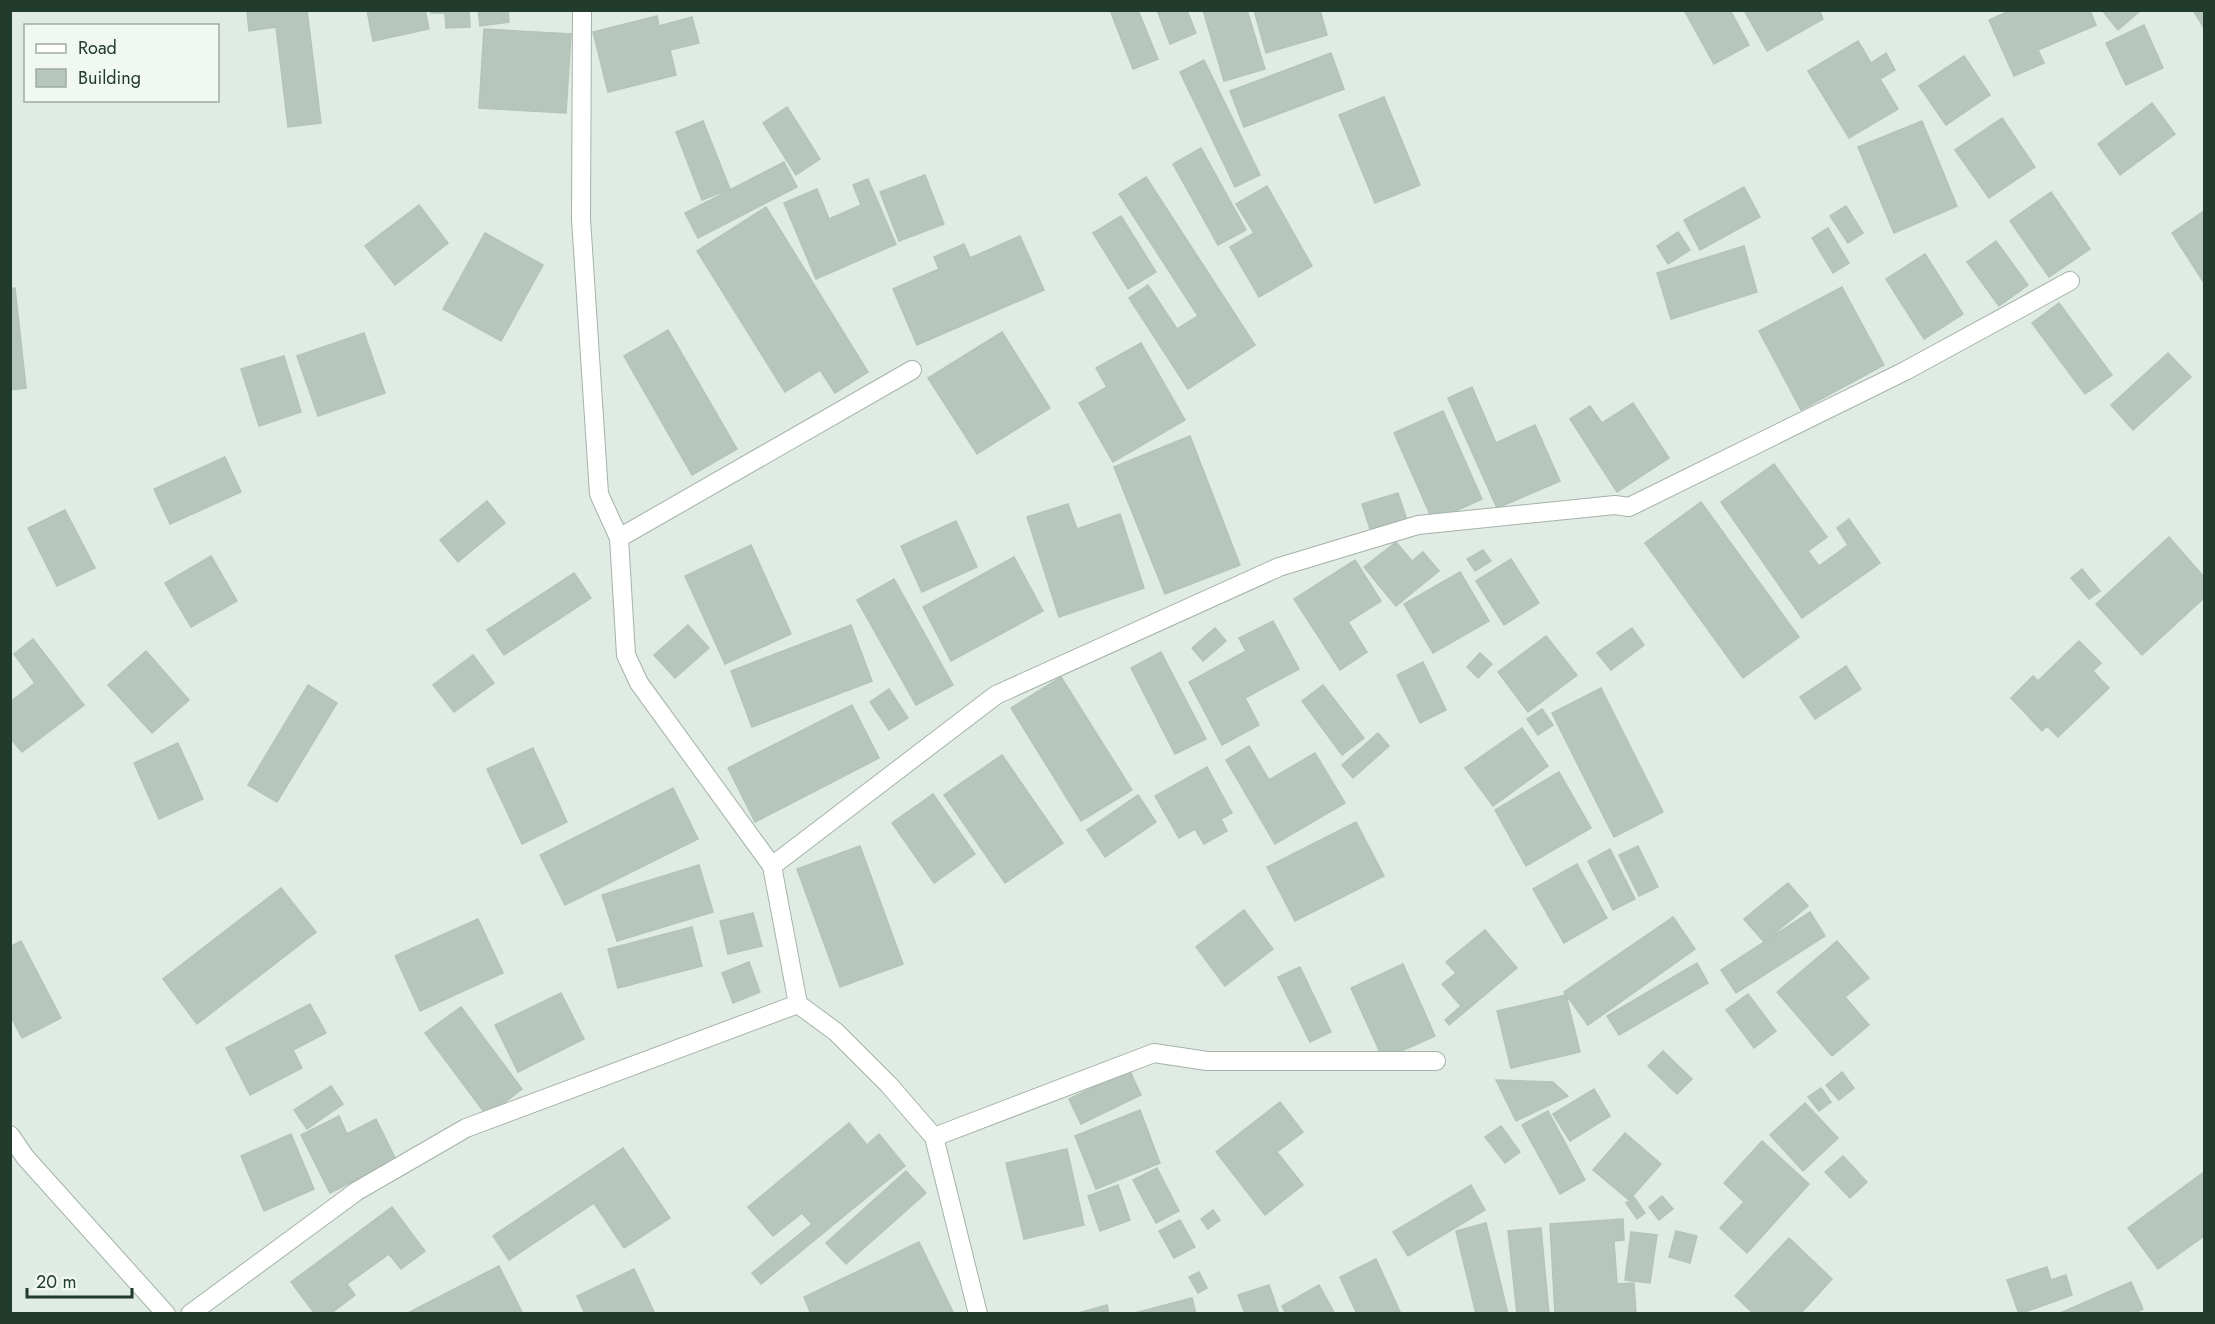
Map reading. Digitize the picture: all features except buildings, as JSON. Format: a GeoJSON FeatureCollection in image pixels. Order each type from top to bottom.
{"type":"FeatureCollection","features":[{"type":"Feature","properties":{"kind":"street"},"geometry":{"type":"LineString","coordinates":[[582,10],[581,219],[599,494],[619,538],[626,655],[639,683],[772,866],[798,1004],[836,1032],[889,1085],[934,1137],[978,1314]]}},
{"type":"Feature","properties":{"kind":"street"},"geometry":{"type":"LineString","coordinates":[[772,866],[996,695],[1279,567],[1418,525],[1615,505],[1629,507],[1905,371],[2070,281]]}},
{"type":"Feature","properties":{"kind":"street"},"geometry":{"type":"LineString","coordinates":[[619,538],[912,370]]}},
{"type":"Feature","properties":{"kind":"street"},"geometry":{"type":"LineString","coordinates":[[190,1314],[357,1191],[466,1128],[798,1004]]}},
{"type":"Feature","properties":{"kind":"street"},"geometry":{"type":"LineString","coordinates":[[934,1137],[1154,1053],[1207,1061],[1436,1061]]}},
{"type":"Feature","properties":{"kind":"street"},"geometry":{"type":"LineString","coordinates":[[10,1135],[25,1157],[166,1314]]}}]}
